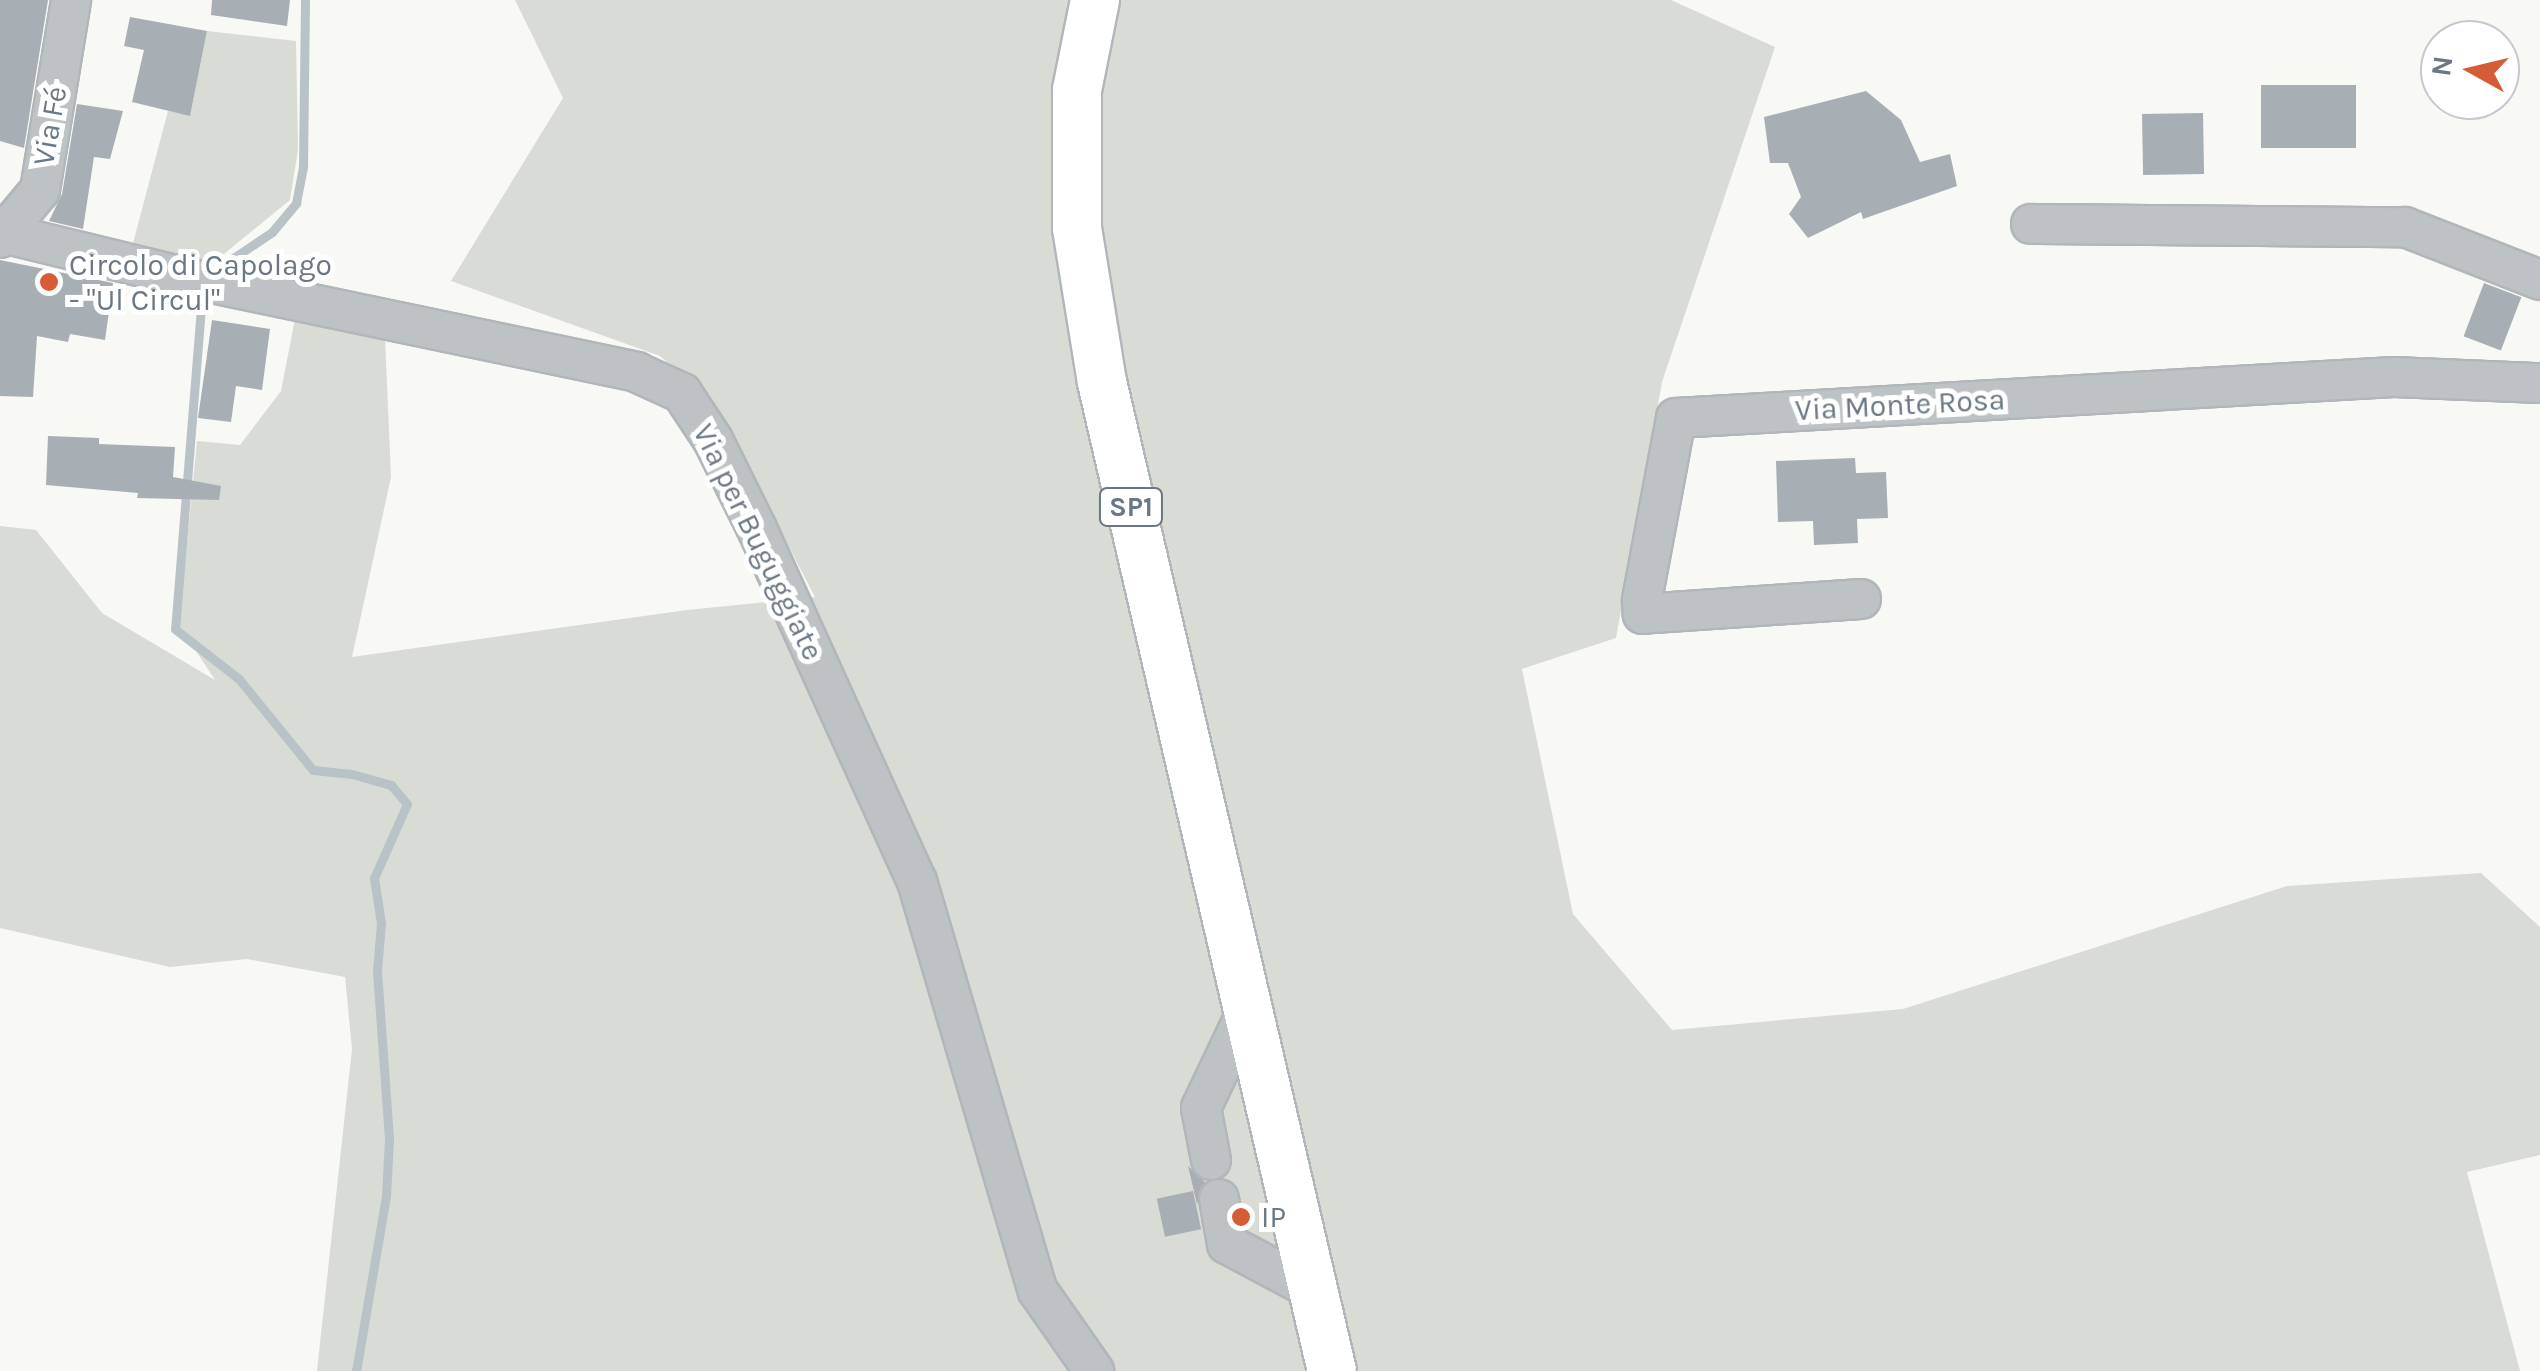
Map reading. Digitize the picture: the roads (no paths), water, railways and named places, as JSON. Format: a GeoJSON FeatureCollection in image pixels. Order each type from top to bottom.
{"type":"FeatureCollection","features":[{"type":"Feature","properties":{"kind":"main road","name":"SP1"},"geometry":{"type":"LineString","coordinates":[[1095,0],[1076,90],[1077,228],[1102,382],[1332,1371]]}},
{"type":"Feature","properties":{"kind":"street","name":"Via Fé"},"geometry":{"type":"LineString","coordinates":[[4,236],[40,190],[72,0]]}},
{"type":"Feature","properties":{"kind":"street"},"geometry":{"type":"LineString","coordinates":[[2031,224],[2406,227],[2540,280]]}},
{"type":"Feature","properties":{"kind":"street","name":"Via per Buguggiate"},"geometry":{"type":"LineString","coordinates":[[4,236],[636,372],[682,393],[712,440],[757,529],[916,881],[1038,1291],[1094,1371]]}},
{"type":"Feature","properties":{"kind":"street","name":"Via Monte Rosa"},"geometry":{"type":"LineString","coordinates":[[1860,599],[1644,614],[1642,600],[1676,418],[2394,377],[2540,383]]}},
{"type":"Feature","properties":{"kind":"street"},"geometry":{"type":"LineString","coordinates":[[1212,1160],[1202,1108],[1249,1007]]}},
{"type":"Feature","properties":{"kind":"street"},"geometry":{"type":"LineString","coordinates":[[1219,1198],[1227,1244],[1313,1290]]}},
{"type":"Feature","properties":{"kind":"waterway"},"geometry":{"type":"LineString","coordinates":[[217,269],[272,232],[296,203],[303,166],[305,0]]}},
{"type":"Feature","properties":{"kind":"waterway"},"geometry":{"type":"LineString","coordinates":[[202,295],[175,629],[239,679],[313,770],[352,774],[391,785],[407,804],[374,878],[381,923],[377,971],[389,1139],[386,1196],[356,1371]]}},
{"type":"Feature","properties":{"kind":"place","name":"Circolo di Capolago - \"Ul Circul\""},"geometry":{"type":"Point","coordinates":[49,282]}},
{"type":"Feature","properties":{"kind":"place","name":"IP"},"geometry":{"type":"Point","coordinates":[1241,1217]}}]}
